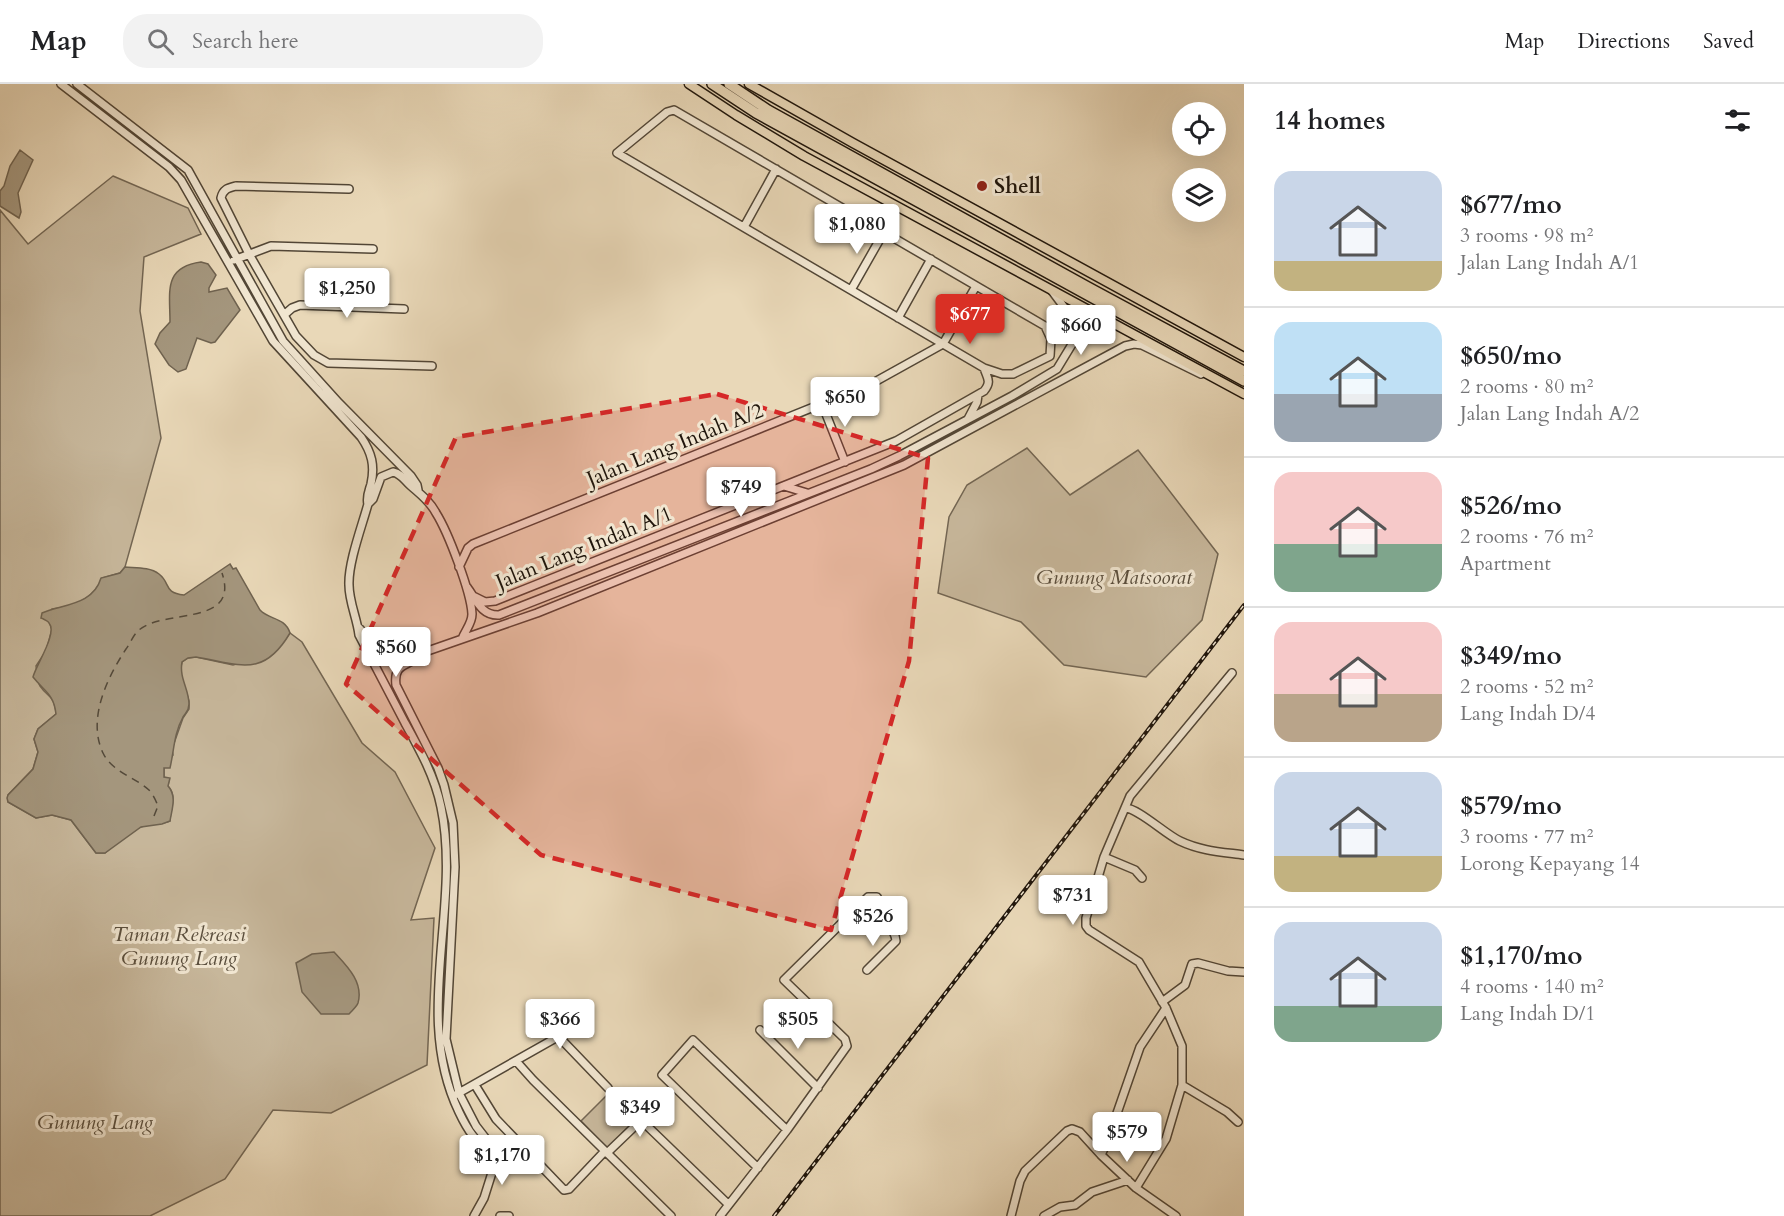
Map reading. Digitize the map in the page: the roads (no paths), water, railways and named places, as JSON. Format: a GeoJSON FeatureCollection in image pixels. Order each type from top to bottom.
{"type":"FeatureCollection","features":[{"type":"Feature","properties":{"kind":"highway"},"geometry":{"type":"LineString","coordinates":[[712,84],[756,113],[1244,381]]}},
{"type":"Feature","properties":{"kind":"highway"},"geometry":{"type":"LineString","coordinates":[[729,84],[778,116],[1244,371]]}},
{"type":"Feature","properties":{"kind":"main road"},"geometry":{"type":"LineString","coordinates":[[689,84],[804,156],[1244,394]]}},
{"type":"Feature","properties":{"kind":"main road"},"geometry":{"type":"LineString","coordinates":[[749,84],[853,144],[1244,357]]}},
{"type":"Feature","properties":{"kind":"street"},"geometry":{"type":"LineString","coordinates":[[61,84],[169,167],[187,190],[278,348],[361,437],[370,450],[373,470],[367,498],[368,504],[349,576],[351,606],[359,635],[428,768],[441,806],[447,846],[438,1039],[443,1071],[452,1097],[470,1133],[483,1148],[493,1152]]}},
{"type":"Feature","properties":{"kind":"street"},"geometry":{"type":"LineString","coordinates":[[77,84],[188,170],[283,340],[339,403],[411,476],[418,490],[436,513],[467,587],[472,617],[462,639]]}},
{"type":"Feature","properties":{"kind":"street"},"geometry":{"type":"LineString","coordinates":[[674,110],[776,169],[1045,326],[1052,339],[1052,351],[1048,358],[1013,374],[1002,374],[984,368],[617,153],[668,112],[674,110]]}},
{"type":"Feature","properties":{"kind":"street"},"geometry":{"type":"LineString","coordinates":[[744,227],[776,169]]}},
{"type":"Feature","properties":{"kind":"street"},"geometry":{"type":"LineString","coordinates":[[349,189],[236,186],[227,188],[222,193],[223,203],[249,254],[299,341],[320,360],[328,363],[432,366]]}},
{"type":"Feature","properties":{"kind":"street"},"geometry":{"type":"LineString","coordinates":[[851,290],[884,232]]}},
{"type":"Feature","properties":{"kind":"street"},"geometry":{"type":"LineString","coordinates":[[228,263],[271,246],[372,249]]}},
{"type":"Feature","properties":{"kind":"street"},"geometry":{"type":"LineString","coordinates":[[898,318],[931,260]]}},
{"type":"Feature","properties":{"kind":"street"},"geometry":{"type":"LineString","coordinates":[[943,344],[976,286]]}},
{"type":"Feature","properties":{"kind":"street","name":"Jalan Lang Indah A/1"},"geometry":{"type":"LineString","coordinates":[[467,587],[478,606],[487,613],[495,615],[507,612],[899,456],[1057,369],[1074,341],[1075,325],[1070,313],[1052,290]]}},
{"type":"Feature","properties":{"kind":"street"},"geometry":{"type":"LineString","coordinates":[[284,315],[292,308],[300,306],[404,309]]}},
{"type":"Feature","properties":{"kind":"street","name":"Jalan Lang Indah A/2"},"geometry":{"type":"LineString","coordinates":[[459,567],[468,548],[473,544],[871,384],[943,344]]}},
{"type":"Feature","properties":{"kind":"street"},"geometry":{"type":"LineString","coordinates":[[358,627],[374,649],[390,657],[409,652],[419,654],[537,613],[904,465],[1125,346],[1142,345],[1194,372],[1217,379]]}},
{"type":"Feature","properties":{"kind":"street"},"geometry":{"type":"LineString","coordinates":[[968,419],[978,395],[989,383],[989,377],[984,368]]}},
{"type":"Feature","properties":{"kind":"street","name":"Jalan Lang Indah A/1"},"geometry":{"type":"LineString","coordinates":[[473,596],[483,601],[495,601],[845,462],[896,441],[978,395]]}},
{"type":"Feature","properties":{"kind":"street"},"geometry":{"type":"LineString","coordinates":[[822,404],[845,462]]}},
{"type":"Feature","properties":{"kind":"street"},"geometry":{"type":"LineString","coordinates":[[368,504],[373,499],[381,477],[390,472],[399,474],[412,488],[418,490]]}},
{"type":"Feature","properties":{"kind":"street"},"geometry":{"type":"LineString","coordinates":[[784,486],[808,493]]}},
{"type":"Feature","properties":{"kind":"street"},"geometry":{"type":"LineString","coordinates":[[419,654],[398,669],[395,681],[438,768],[453,823],[454,867],[446,1039],[459,1093],[476,1126],[490,1144],[496,1165],[484,1198],[474,1216]]}},
{"type":"Feature","properties":{"kind":"street"},"geometry":{"type":"LineString","coordinates":[[1136,1188],[1166,1139],[1182,1085],[1182,1046],[1164,1005],[1139,962],[1089,930],[1086,926],[1086,918],[1104,857],[1130,796],[1232,674]]}},
{"type":"Feature","properties":{"kind":"street"},"geometry":{"type":"LineString","coordinates":[[1125,808],[1133,809],[1171,837],[1193,847],[1244,855]]}},
{"type":"Feature","properties":{"kind":"street"},"geometry":{"type":"LineString","coordinates":[[1104,857],[1135,870],[1142,878]]}},
{"type":"Feature","properties":{"kind":"street"},"geometry":{"type":"LineString","coordinates":[[720,1216],[788,1130],[847,1047],[844,1039],[784,980],[868,897],[877,897],[882,905],[887,925],[896,934],[896,941],[867,970]]}},
{"type":"Feature","properties":{"kind":"street"},"geometry":{"type":"LineString","coordinates":[[1101,1155],[1140,1047],[1164,1005],[1185,985],[1192,964],[1198,963],[1228,971],[1244,972]]}},
{"type":"Feature","properties":{"kind":"street"},"geometry":{"type":"LineString","coordinates":[[452,1097],[577,1026]]}},
{"type":"Feature","properties":{"kind":"street"},"geometry":{"type":"LineString","coordinates":[[760,1030],[818,1088]]}},
{"type":"Feature","properties":{"kind":"street"},"geometry":{"type":"LineString","coordinates":[[559,1037],[608,1088]]}},
{"type":"Feature","properties":{"kind":"street"},"geometry":{"type":"LineString","coordinates":[[758,1168],[662,1075],[693,1040],[788,1130]]}},
{"type":"Feature","properties":{"kind":"street"},"geometry":{"type":"LineString","coordinates":[[516,1061],[532,1080],[671,1216]]}},
{"type":"Feature","properties":{"kind":"street"},"geometry":{"type":"LineString","coordinates":[[475,1085],[496,1119],[564,1190],[569,1189],[657,1105]]}},
{"type":"Feature","properties":{"kind":"street"},"geometry":{"type":"LineString","coordinates":[[1182,1085],[1227,1112],[1238,1122]]}},
{"type":"Feature","properties":{"kind":"street"},"geometry":{"type":"LineString","coordinates":[[641,1120],[728,1204]]}},
{"type":"Feature","properties":{"kind":"street"},"geometry":{"type":"LineString","coordinates":[[1011,1216],[1024,1171],[1072,1129],[1080,1132],[1136,1188],[1176,1216]]}},
{"type":"Feature","properties":{"kind":"street"},"geometry":{"type":"LineString","coordinates":[[1044,1216],[1060,1207],[1075,1205],[1092,1192],[1128,1180]]}},
{"type":"Feature","properties":{"kind":"street"},"geometry":{"type":"LineString","coordinates":[[500,1216],[509,1216]]}},
{"type":"Feature","properties":{"kind":"railway"},"geometry":{"type":"LineString","coordinates":[[774,1216],[1244,605]]}},
{"type":"Feature","properties":{"kind":"place","name":"Shell"},"geometry":{"type":"Point","coordinates":[982,186]}},
{"type":"Feature","properties":{"kind":"park label","name":"Gunung Matsoorat"},"geometry":{"type":"Point","coordinates":[1114,577]}},
{"type":"Feature","properties":{"kind":"park label","name":"Taman Rekreasi Gunung Lang"},"geometry":{"type":"Point","coordinates":[179,946]}},
{"type":"Feature","properties":{"kind":"park label","name":"Gunung Lang"},"geometry":{"type":"Point","coordinates":[95,1122]}}]}
